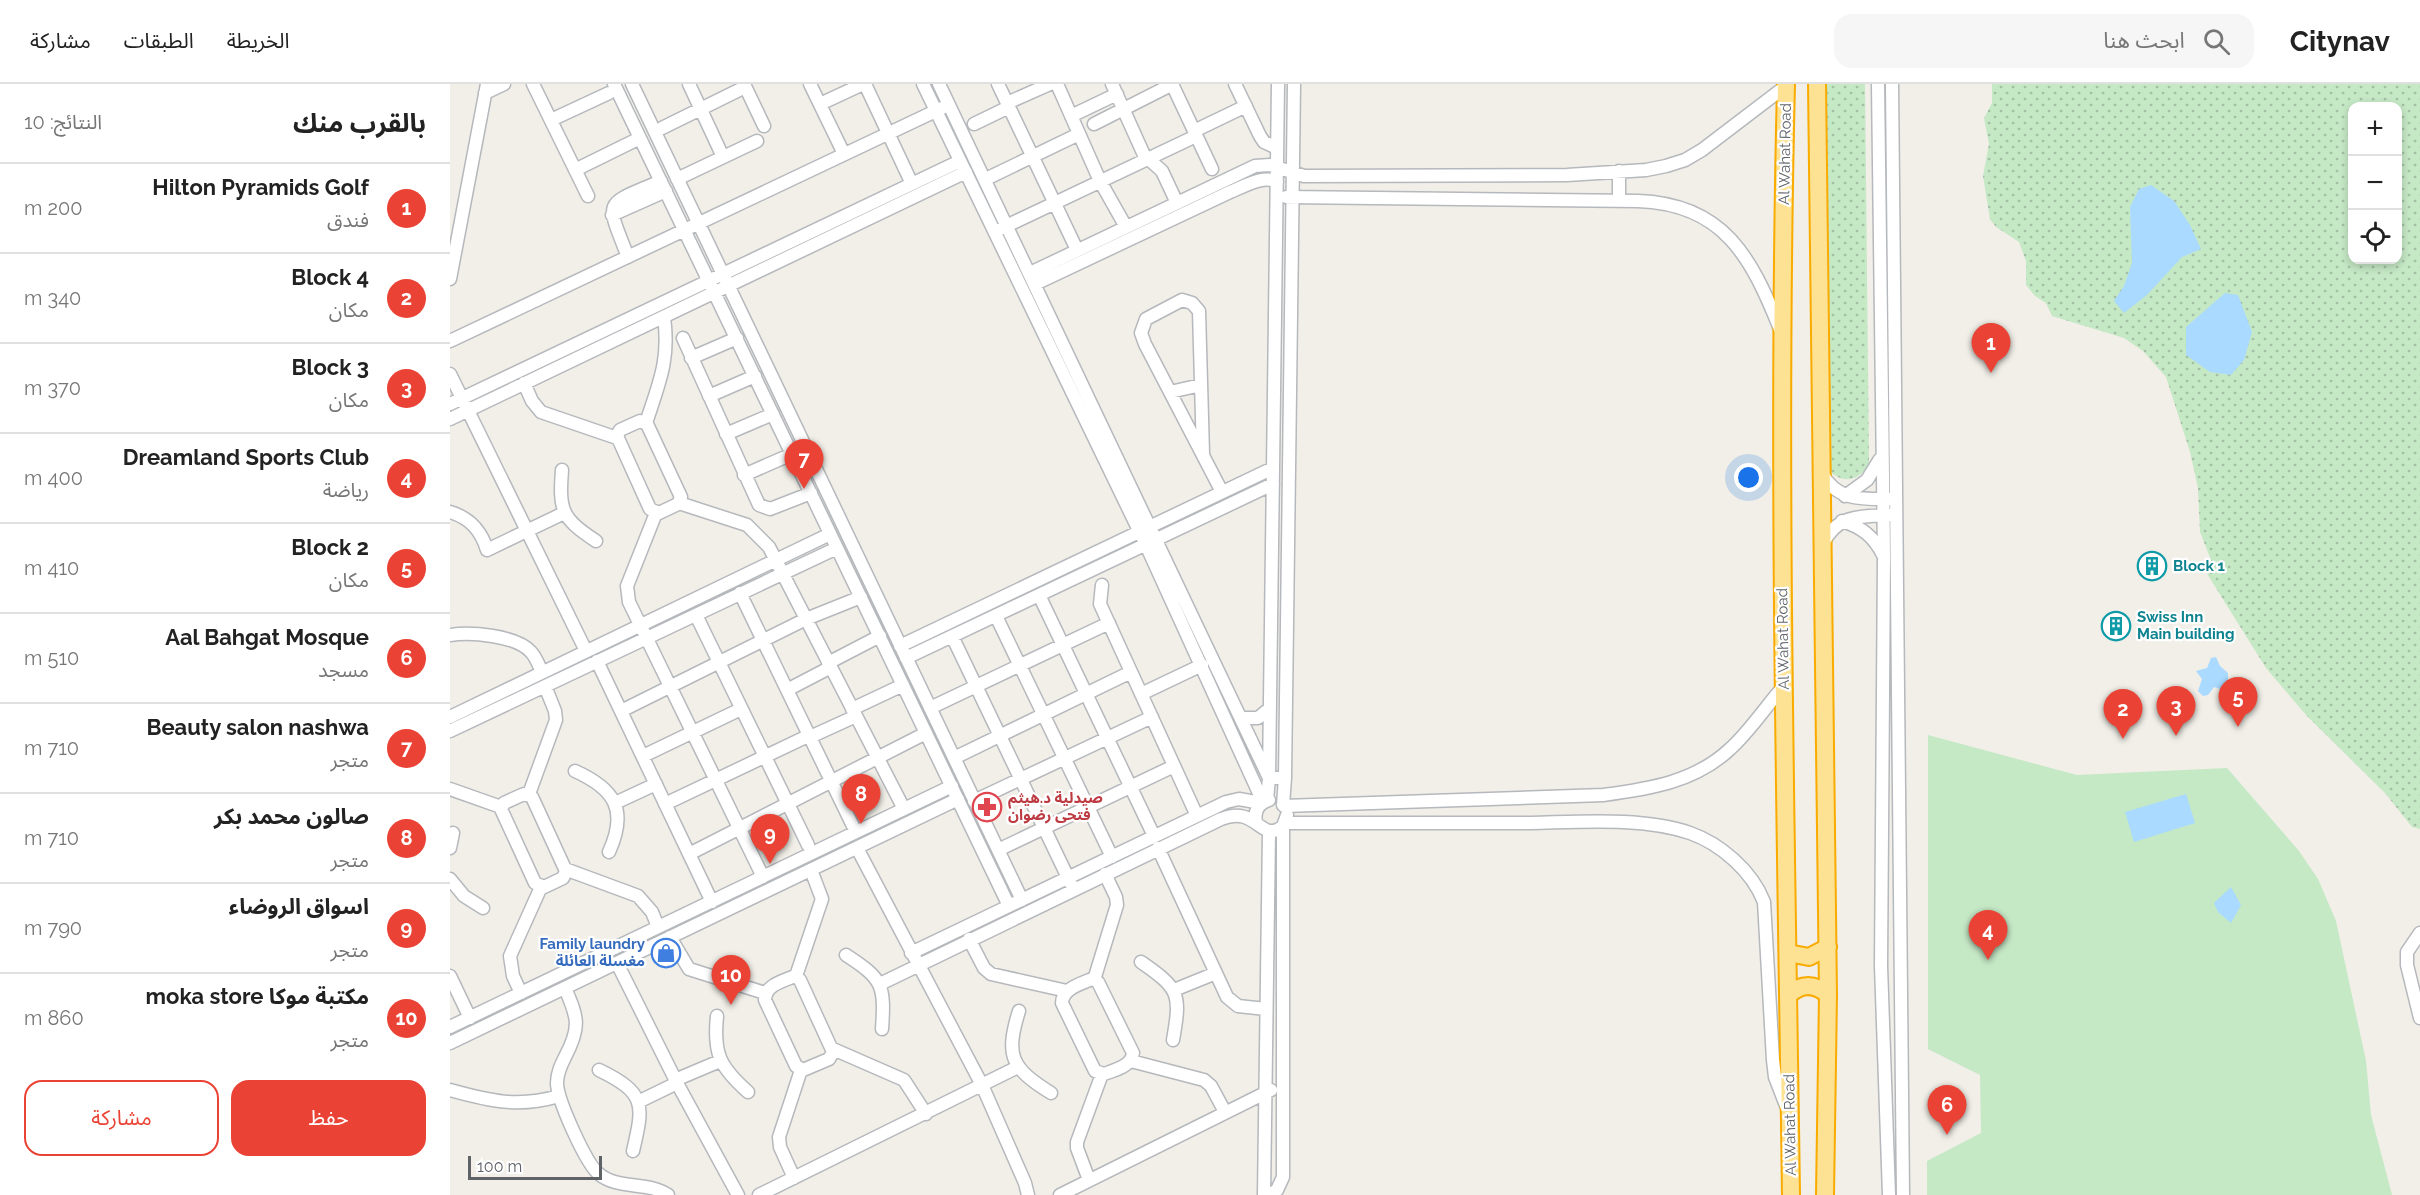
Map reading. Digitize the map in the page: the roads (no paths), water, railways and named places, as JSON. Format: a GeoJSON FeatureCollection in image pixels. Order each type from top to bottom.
{"type":"FeatureCollection","features":[{"type":"Feature","properties":{"kind":"highway","name":"Al Wahat Road"},"geometry":{"type":"LineString","coordinates":[[1817,84],[1820,469],[1828,947],[1826,1195]]}},
{"type":"Feature","properties":{"kind":"highway","name":"Al Wahat Road"},"geometry":{"type":"LineString","coordinates":[[1786,85],[1781,333],[1791,1195]]}},
{"type":"Feature","properties":{"kind":"highway"},"geometry":{"type":"LineString","coordinates":[[1788,952],[1795,956],[1809,957],[1828,947]]}},
{"type":"Feature","properties":{"kind":"highway"},"geometry":{"type":"LineString","coordinates":[[1789,995],[1808,985],[1816,986],[1828,995]]}},
{"type":"Feature","properties":{"kind":"street"},"geometry":{"type":"LineString","coordinates":[[450,279],[486,89],[504,84]]}},
{"type":"Feature","properties":{"kind":"street"},"geometry":{"type":"LineString","coordinates":[[533,84],[588,196]]}},
{"type":"Feature","properties":{"kind":"street"},"geometry":{"type":"LineString","coordinates":[[632,84],[1022,900]]}},
{"type":"Feature","properties":{"kind":"street"},"geometry":{"type":"LineString","coordinates":[[689,84],[723,157]]}},
{"type":"Feature","properties":{"kind":"street"},"geometry":{"type":"LineString","coordinates":[[810,84],[844,154]]}},
{"type":"Feature","properties":{"kind":"street"},"geometry":{"type":"LineString","coordinates":[[820,105],[864,84],[912,184]]}},
{"type":"Feature","properties":{"kind":"street"},"geometry":{"type":"LineString","coordinates":[[923,84],[994,231],[1081,395],[1145,529],[1187,634],[1264,802]]}},
{"type":"Feature","properties":{"kind":"street"},"geometry":{"type":"LineString","coordinates":[[939,84],[1032,279],[1081,395]]}},
{"type":"Feature","properties":{"kind":"street"},"geometry":{"type":"LineString","coordinates":[[998,84],[1077,250]]}},
{"type":"Feature","properties":{"kind":"street"},"geometry":{"type":"LineString","coordinates":[[974,124],[1050,84]]}},
{"type":"Feature","properties":{"kind":"street"},"geometry":{"type":"LineString","coordinates":[[1057,84],[1100,181],[1126,227]]}},
{"type":"Feature","properties":{"kind":"street"},"geometry":{"type":"LineString","coordinates":[[1094,124],[1172,84],[1212,170]]}},
{"type":"Feature","properties":{"kind":"street"},"geometry":{"type":"LineString","coordinates":[[1235,84],[1264,142],[1277,148]]}},
{"type":"Feature","properties":{"kind":"street"},"geometry":{"type":"LineString","coordinates":[[1256,822],[1257,808],[1264,802],[1269,778],[1278,84]]}},
{"type":"Feature","properties":{"kind":"street"},"geometry":{"type":"LineString","coordinates":[[1269,1195],[1277,1190],[1283,1177],[1284,825],[1287,814],[1283,806],[1294,84]]}},
{"type":"Feature","properties":{"kind":"street"},"geometry":{"type":"LineString","coordinates":[[1878,84],[1884,556],[1882,659],[1884,809],[1881,966],[1889,1195]]}},
{"type":"Feature","properties":{"kind":"street"},"geometry":{"type":"LineString","coordinates":[[1892,84],[1903,1195]]}},
{"type":"Feature","properties":{"kind":"street"},"geometry":{"type":"LineString","coordinates":[[662,129],[745,85],[764,126]]}},
{"type":"Feature","properties":{"kind":"street"},"geometry":{"type":"LineString","coordinates":[[1032,279],[1077,250],[1218,182],[1259,165],[1267,164],[1293,174],[1319,176],[1568,175],[1656,168],[1685,160],[1702,150],[1786,85]]}},
{"type":"Feature","properties":{"kind":"street"},"geometry":{"type":"LineString","coordinates":[[551,120],[611,89],[640,138],[1009,906]]}},
{"type":"Feature","properties":{"kind":"street"},"geometry":{"type":"LineString","coordinates":[[1071,116],[1115,89],[1144,155],[1162,171],[1177,203]]}},
{"type":"Feature","properties":{"kind":"street"},"geometry":{"type":"LineString","coordinates":[[450,341],[949,105]]}},
{"type":"Feature","properties":{"kind":"street"},"geometry":{"type":"LineString","coordinates":[[994,231],[1148,158],[1246,106]]}},
{"type":"Feature","properties":{"kind":"street"},"geometry":{"type":"LineString","coordinates":[[1879,130],[1893,130]]}},
{"type":"Feature","properties":{"kind":"street"},"geometry":{"type":"LineString","coordinates":[[990,177],[1080,134]]}},
{"type":"Feature","properties":{"kind":"street"},"geometry":{"type":"LineString","coordinates":[[575,170],[640,138]]}},
{"type":"Feature","properties":{"kind":"street"},"geometry":{"type":"LineString","coordinates":[[677,179],[757,141]]}},
{"type":"Feature","properties":{"kind":"street"},"geometry":{"type":"LineString","coordinates":[[450,418],[465,404],[712,287],[912,184],[963,167]]}},
{"type":"Feature","properties":{"kind":"street"},"geometry":{"type":"LineString","coordinates":[[725,280],[963,167]]}},
{"type":"Feature","properties":{"kind":"street"},"geometry":{"type":"LineString","coordinates":[[1619,171],[1619,201]]}},
{"type":"Feature","properties":{"kind":"street"},"geometry":{"type":"LineString","coordinates":[[1319,176],[1315,188],[1319,199]]}},
{"type":"Feature","properties":{"kind":"street"},"geometry":{"type":"LineString","coordinates":[[1032,279],[1260,180],[1273,179],[1283,196],[1292,199],[1650,202],[1674,206],[1696,214],[1726,233],[1753,270],[1781,333]]}},
{"type":"Feature","properties":{"kind":"street"},"geometry":{"type":"LineString","coordinates":[[1218,182],[1224,195]]}},
{"type":"Feature","properties":{"kind":"street"},"geometry":{"type":"LineString","coordinates":[[628,257],[612,215],[613,206],[618,199],[663,186]]}},
{"type":"Feature","properties":{"kind":"street"},"geometry":{"type":"LineString","coordinates":[[450,404],[465,404],[524,383],[577,351],[664,317],[712,287]]}},
{"type":"Feature","properties":{"kind":"street"},"geometry":{"type":"LineString","coordinates":[[1203,454],[1199,311],[1192,303],[1177,302],[1146,319],[1141,333],[1222,492]]}},
{"type":"Feature","properties":{"kind":"street"},"geometry":{"type":"LineString","coordinates":[[664,317],[665,365],[646,423],[680,496],[679,503]]}},
{"type":"Feature","properties":{"kind":"street"},"geometry":{"type":"LineString","coordinates":[[691,358],[736,338]]}},
{"type":"Feature","properties":{"kind":"street"},"geometry":{"type":"LineString","coordinates":[[682,339],[756,501],[766,508],[811,493]]}},
{"type":"Feature","properties":{"kind":"street"},"geometry":{"type":"LineString","coordinates":[[1275,358],[1290,358]]}},
{"type":"Feature","properties":{"kind":"street"},"geometry":{"type":"LineString","coordinates":[[450,374],[586,651]]}},
{"type":"Feature","properties":{"kind":"street"},"geometry":{"type":"LineString","coordinates":[[709,396],[755,376]]}},
{"type":"Feature","properties":{"kind":"street"},"geometry":{"type":"LineString","coordinates":[[524,383],[532,401],[541,412],[617,438]]}},
{"type":"Feature","properties":{"kind":"street"},"geometry":{"type":"LineString","coordinates":[[1170,392],[1200,385]]}},
{"type":"Feature","properties":{"kind":"street"},"geometry":{"type":"LineString","coordinates":[[726,434],[773,414]]}},
{"type":"Feature","properties":{"kind":"street"},"geometry":{"type":"LineString","coordinates":[[646,423],[640,421],[620,430],[617,438],[650,509],[656,513]]}},
{"type":"Feature","properties":{"kind":"street"},"geometry":{"type":"LineString","coordinates":[[783,434],[796,427]]}},
{"type":"Feature","properties":{"kind":"street"},"geometry":{"type":"LineString","coordinates":[[744,475],[792,454]]}},
{"type":"Feature","properties":{"kind":"street"},"geometry":{"type":"LineString","coordinates":[[1845,496],[1867,480],[1881,458]]}},
{"type":"Feature","properties":{"kind":"street"},"geometry":{"type":"LineString","coordinates":[[900,646],[1273,468]]}},
{"type":"Feature","properties":{"kind":"street"},"geometry":{"type":"LineString","coordinates":[[1820,469],[1833,488],[1845,496],[1861,499],[1897,499]]}},
{"type":"Feature","properties":{"kind":"street"},"geometry":{"type":"LineString","coordinates":[[561,470],[560,500],[564,513],[572,524],[596,541]]}},
{"type":"Feature","properties":{"kind":"street"},"geometry":{"type":"LineString","coordinates":[[906,658],[1273,484]]}},
{"type":"Feature","properties":{"kind":"street"},"geometry":{"type":"LineString","coordinates":[[763,877],[629,602],[627,586],[656,513],[679,503],[747,525],[759,535],[776,560],[904,809]]}},
{"type":"Feature","properties":{"kind":"street"},"geometry":{"type":"LineString","coordinates":[[450,512],[463,516],[474,525],[483,536],[487,550],[564,513]]}},
{"type":"Feature","properties":{"kind":"street"},"geometry":{"type":"LineString","coordinates":[[1822,545],[1833,527],[1842,521],[1855,516],[1897,514]]}},
{"type":"Feature","properties":{"kind":"street"},"geometry":{"type":"LineString","coordinates":[[1842,521],[1863,530],[1884,556]]}},
{"type":"Feature","properties":{"kind":"street"},"geometry":{"type":"LineString","coordinates":[[450,717],[830,534]]}},
{"type":"Feature","properties":{"kind":"street"},"geometry":{"type":"LineString","coordinates":[[1151,542],[1198,627],[1269,778]]}},
{"type":"Feature","properties":{"kind":"street"},"geometry":{"type":"LineString","coordinates":[[450,731],[837,548]]}},
{"type":"Feature","properties":{"kind":"street"},"geometry":{"type":"LineString","coordinates":[[854,583],[867,576]]}},
{"type":"Feature","properties":{"kind":"street"},"geometry":{"type":"LineString","coordinates":[[1102,585],[1100,604],[1197,816]]}},
{"type":"Feature","properties":{"kind":"street"},"geometry":{"type":"LineString","coordinates":[[1024,587],[1035,597],[1063,645],[1216,973],[1232,1002],[1243,1008],[1266,1009]]}},
{"type":"Feature","properties":{"kind":"street"},"geometry":{"type":"LineString","coordinates":[[740,594],[854,826]]}},
{"type":"Feature","properties":{"kind":"street"},"geometry":{"type":"LineString","coordinates":[[621,711],[806,619],[861,597]]}},
{"type":"Feature","properties":{"kind":"street"},"geometry":{"type":"LineString","coordinates":[[1271,607],[1287,608]]}},
{"type":"Feature","properties":{"kind":"street"},"geometry":{"type":"LineString","coordinates":[[673,610],[674,617],[679,623]]}},
{"type":"Feature","properties":{"kind":"street"},"geometry":{"type":"LineString","coordinates":[[696,615],[808,845]]}},
{"type":"Feature","properties":{"kind":"street"},"geometry":{"type":"LineString","coordinates":[[996,616],[1112,856]]}},
{"type":"Feature","properties":{"kind":"street"},"geometry":{"type":"LineString","coordinates":[[930,708],[1109,622]]}},
{"type":"Feature","properties":{"kind":"street"},"geometry":{"type":"LineString","coordinates":[[1187,634],[1198,627]]}},
{"type":"Feature","properties":{"kind":"street"},"geometry":{"type":"LineString","coordinates":[[450,635],[464,633],[509,639],[532,652],[542,672]]}},
{"type":"Feature","properties":{"kind":"street"},"geometry":{"type":"LineString","coordinates":[[1883,635],[1898,634]]}},
{"type":"Feature","properties":{"kind":"street"},"geometry":{"type":"LineString","coordinates":[[787,690],[880,636]]}},
{"type":"Feature","properties":{"kind":"street"},"geometry":{"type":"LineString","coordinates":[[952,636],[1070,884]]}},
{"type":"Feature","properties":{"kind":"street"},"geometry":{"type":"LineString","coordinates":[[1882,659],[1899,658]]}},
{"type":"Feature","properties":{"kind":"street"},"geometry":{"type":"LineString","coordinates":[[597,661],[712,902]]}},
{"type":"Feature","properties":{"kind":"street"},"geometry":{"type":"LineString","coordinates":[[1141,694],[1202,665]]}},
{"type":"Feature","properties":{"kind":"street"},"geometry":{"type":"LineString","coordinates":[[954,758],[1131,672]]}},
{"type":"Feature","properties":{"kind":"street"},"geometry":{"type":"LineString","coordinates":[[665,804],[810,736],[903,685]]}},
{"type":"Feature","properties":{"kind":"street"},"geometry":{"type":"LineString","coordinates":[[545,686],[555,711],[556,720],[529,794],[566,869],[638,896],[652,912],[658,927]]}},
{"type":"Feature","properties":{"kind":"street"},"geometry":{"type":"LineString","coordinates":[[1239,799],[1275,801],[1283,806],[1603,795],[1637,791],[1674,782],[1712,764],[1732,748],[1784,686]]}},
{"type":"Feature","properties":{"kind":"street"},"geometry":{"type":"LineString","coordinates":[[1242,718],[1258,718],[1270,708]]}},
{"type":"Feature","properties":{"kind":"street"},"geometry":{"type":"LineString","coordinates":[[643,756],[741,709]]}},
{"type":"Feature","properties":{"kind":"street"},"geometry":{"type":"LineString","coordinates":[[974,801],[1152,717]]}},
{"type":"Feature","properties":{"kind":"street"},"geometry":{"type":"LineString","coordinates":[[689,854],[926,733]]}},
{"type":"Feature","properties":{"kind":"street"},"geometry":{"type":"LineString","coordinates":[[998,850],[1174,766]]}},
{"type":"Feature","properties":{"kind":"street"},"geometry":{"type":"LineString","coordinates":[[575,771],[599,783],[615,803],[618,827],[609,852]]}},
{"type":"Feature","properties":{"kind":"street"},"geometry":{"type":"LineString","coordinates":[[880,984],[914,958],[1009,906],[1104,874],[1197,816],[1226,802],[1244,797],[1251,788],[1251,777]]}},
{"type":"Feature","properties":{"kind":"street"},"geometry":{"type":"LineString","coordinates":[[1269,778],[1285,778]]}},
{"type":"Feature","properties":{"kind":"street"},"geometry":{"type":"LineString","coordinates":[[615,803],[656,784]]}},
{"type":"Feature","properties":{"kind":"street"},"geometry":{"type":"LineString","coordinates":[[450,1027],[952,786]]}},
{"type":"Feature","properties":{"kind":"street"},"geometry":{"type":"LineString","coordinates":[[450,789],[501,807],[535,883],[541,887]]}},
{"type":"Feature","properties":{"kind":"street"},"geometry":{"type":"LineString","coordinates":[[501,807],[514,798],[529,794]]}},
{"type":"Feature","properties":{"kind":"street"},"geometry":{"type":"LineString","coordinates":[[450,1043],[958,799]]}},
{"type":"Feature","properties":{"kind":"street"},"geometry":{"type":"LineString","coordinates":[[1226,802],[1230,815]]}},
{"type":"Feature","properties":{"kind":"street"},"geometry":{"type":"LineString","coordinates":[[914,958],[969,939],[1070,884],[1112,856],[1230,815],[1248,817],[1269,832],[1274,832],[1284,825],[1605,822],[1671,828],[1710,843],[1743,868],[1755,882],[1764,902],[1775,1077],[1790,1116]]}},
{"type":"Feature","properties":{"kind":"street"},"geometry":{"type":"LineString","coordinates":[[1264,1195],[1269,832]]}},
{"type":"Feature","properties":{"kind":"street"},"geometry":{"type":"LineString","coordinates":[[450,848],[453,833]]}},
{"type":"Feature","properties":{"kind":"street"},"geometry":{"type":"LineString","coordinates":[[857,848],[982,1085],[1021,1172],[1028,1195]]}},
{"type":"Feature","properties":{"kind":"street"},"geometry":{"type":"LineString","coordinates":[[788,865],[794,878]]}},
{"type":"Feature","properties":{"kind":"street"},"geometry":{"type":"LineString","coordinates":[[538,1001],[513,975],[510,956],[541,887],[563,878],[566,869]]}},
{"type":"Feature","properties":{"kind":"street"},"geometry":{"type":"LineString","coordinates":[[801,1070],[796,1066],[765,1000],[765,993],[770,988],[796,976],[822,899],[811,870]]}},
{"type":"Feature","properties":{"kind":"street"},"geometry":{"type":"LineString","coordinates":[[1094,980],[1118,905],[1104,874]]}},
{"type":"Feature","properties":{"kind":"street"},"geometry":{"type":"LineString","coordinates":[[450,879],[464,896],[483,908]]}},
{"type":"Feature","properties":{"kind":"street"},"geometry":{"type":"LineString","coordinates":[[2420,933],[2406,952],[2420,1018]]}},
{"type":"Feature","properties":{"kind":"street"},"geometry":{"type":"LineString","coordinates":[[670,937],[689,969],[765,993]]}},
{"type":"Feature","properties":{"kind":"street"},"geometry":{"type":"LineString","coordinates":[[969,939],[984,968],[991,974],[1067,991]]}},
{"type":"Feature","properties":{"kind":"street"},"geometry":{"type":"LineString","coordinates":[[1881,952],[1901,951]]}},
{"type":"Feature","properties":{"kind":"street"},"geometry":{"type":"LineString","coordinates":[[846,954],[872,972],[880,984],[884,998],[882,1029]]}},
{"type":"Feature","properties":{"kind":"street"},"geometry":{"type":"LineString","coordinates":[[1141,962],[1166,979],[1174,990],[1178,1014],[1173,1040]]}},
{"type":"Feature","properties":{"kind":"street"},"geometry":{"type":"LineString","coordinates":[[617,963],[676,1082],[738,1195]]}},
{"type":"Feature","properties":{"kind":"street"},"geometry":{"type":"LineString","coordinates":[[1881,966],[1901,966]]}},
{"type":"Feature","properties":{"kind":"street"},"geometry":{"type":"LineString","coordinates":[[1174,990],[1216,973]]}},
{"type":"Feature","properties":{"kind":"street"},"geometry":{"type":"LineString","coordinates":[[450,976],[470,1018]]}},
{"type":"Feature","properties":{"kind":"street"},"geometry":{"type":"LineString","coordinates":[[796,976],[833,1050],[829,1059],[801,1070]]}},
{"type":"Feature","properties":{"kind":"street"},"geometry":{"type":"LineString","coordinates":[[1094,980],[1067,991],[1062,1003],[1095,1071],[1102,1074]]}},
{"type":"Feature","properties":{"kind":"street"},"geometry":{"type":"LineString","coordinates":[[1094,980],[1098,982],[1133,1053],[1131,1061]]}},
{"type":"Feature","properties":{"kind":"street"},"geometry":{"type":"LineString","coordinates":[[565,988],[577,1015],[578,1027],[575,1040],[560,1068],[557,1082],[559,1096],[591,1167],[601,1176],[613,1182],[662,1190],[668,1195]]}},
{"type":"Feature","properties":{"kind":"street"},"geometry":{"type":"LineString","coordinates":[[1019,1011],[1011,1038],[1012,1053],[1026,1078],[1051,1093]]}},
{"type":"Feature","properties":{"kind":"street"},"geometry":{"type":"LineString","coordinates":[[717,1016],[716,1047],[720,1061],[727,1072],[748,1092]]}},
{"type":"Feature","properties":{"kind":"street"},"geometry":{"type":"LineString","coordinates":[[833,1050],[904,1080],[926,1114]]}},
{"type":"Feature","properties":{"kind":"street"},"geometry":{"type":"LineString","coordinates":[[638,1102],[720,1061]]}},
{"type":"Feature","properties":{"kind":"street"},"geometry":{"type":"LineString","coordinates":[[1089,1180],[1077,1148],[1077,1142],[1102,1074],[1131,1061],[1204,1080],[1209,1083],[1225,1112]]}},
{"type":"Feature","properties":{"kind":"street"},"geometry":{"type":"LineString","coordinates":[[759,1195],[1018,1067]]}},
{"type":"Feature","properties":{"kind":"street"},"geometry":{"type":"LineString","coordinates":[[599,1070],[624,1083],[638,1102],[640,1126],[633,1151]]}},
{"type":"Feature","properties":{"kind":"street"},"geometry":{"type":"LineString","coordinates":[[794,1178],[780,1148],[779,1137],[801,1070]]}},
{"type":"Feature","properties":{"kind":"street"},"geometry":{"type":"LineString","coordinates":[[1060,1195],[1283,1084]]}},
{"type":"Feature","properties":{"kind":"street"},"geometry":{"type":"LineString","coordinates":[[450,1090],[485,1100],[514,1104],[537,1102],[559,1096]]}},
{"type":"Feature","properties":{"kind":"water"},"geometry":{"type":"Polygon","coordinates":[[[2151,185],[2174,201],[2190,225],[2201,249],[2182,257],[2147,295],[2124,313],[2114,301],[2124,286],[2132,263],[2130,207],[2139,189],[2151,185]]]}},
{"type":"Feature","properties":{"kind":"water"},"geometry":{"type":"Polygon","coordinates":[[[2225,293],[2238,295],[2252,332],[2244,360],[2231,375],[2210,372],[2186,355],[2186,327],[2225,293]]]}},
{"type":"Feature","properties":{"kind":"water"},"geometry":{"type":"Polygon","coordinates":[[[2216,657],[2220,666],[2228,673],[2228,686],[2223,690],[2214,687],[2208,695],[2203,696],[2198,691],[2202,679],[2196,671],[2207,668],[2211,658],[2216,657]]]}},
{"type":"Feature","properties":{"kind":"water"},"geometry":{"type":"Polygon","coordinates":[[[2186,794],[2195,823],[2134,842],[2125,812],[2186,794]]]}},
{"type":"Feature","properties":{"kind":"water"},"geometry":{"type":"Polygon","coordinates":[[[2231,887],[2241,905],[2231,923],[2218,912],[2214,903],[2231,887]]]}},
{"type":"Feature","properties":{"kind":"place","name":"Hilton Pyramids Golf"},"geometry":{"type":"Point","coordinates":[1991,373]}},
{"type":"Feature","properties":{"kind":"place","name":"Beauty salon nashwa"},"geometry":{"type":"Point","coordinates":[804,489]}},
{"type":"Feature","properties":{"kind":"place","name":"Block 1"},"geometry":{"type":"Point","coordinates":[2152,566]}},
{"type":"Feature","properties":{"kind":"place","name":"Swiss Inn Main building"},"geometry":{"type":"Point","coordinates":[2116,626]}},
{"type":"Feature","properties":{"kind":"place","name":"Block 2"},"geometry":{"type":"Point","coordinates":[2238,727]}},
{"type":"Feature","properties":{"kind":"place","name":"Block 3"},"geometry":{"type":"Point","coordinates":[2176,736]}},
{"type":"Feature","properties":{"kind":"place","name":"Block 4"},"geometry":{"type":"Point","coordinates":[2123,739]}},
{"type":"Feature","properties":{"kind":"place","name":"صيدلية د.هيثم فتحى رضوان"},"geometry":{"type":"Point","coordinates":[987,807]}},
{"type":"Feature","properties":{"kind":"place","name":"صالون محمد بكر"},"geometry":{"type":"Point","coordinates":[861,824]}},
{"type":"Feature","properties":{"kind":"place","name":"اسواق الروضاء"},"geometry":{"type":"Point","coordinates":[770,864]}},
{"type":"Feature","properties":{"kind":"place","name":"Family laundry مغسلة العائلة"},"geometry":{"type":"Point","coordinates":[666,953]}},
{"type":"Feature","properties":{"kind":"place","name":"Dreamland Sports Club"},"geometry":{"type":"Point","coordinates":[1988,960]}},
{"type":"Feature","properties":{"kind":"place","name":"مكتبة موكا moka store"},"geometry":{"type":"Point","coordinates":[731,1005]}},
{"type":"Feature","properties":{"kind":"place","name":"Aal Bahgat Mosque"},"geometry":{"type":"Point","coordinates":[1947,1135]}}]}
